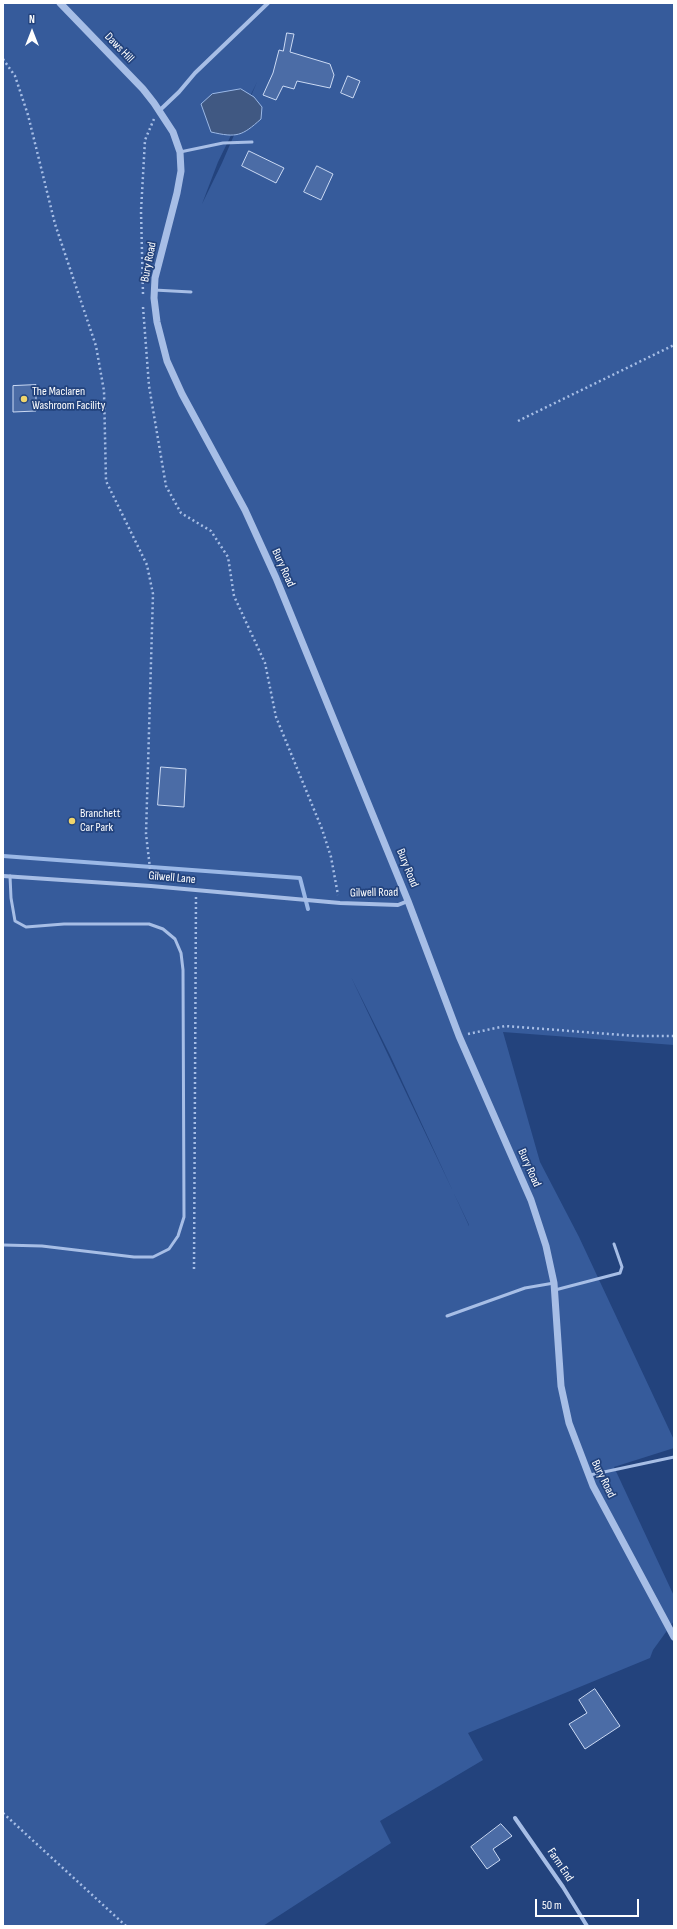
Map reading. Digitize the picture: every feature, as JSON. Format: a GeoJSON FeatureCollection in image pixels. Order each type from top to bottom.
{"type":"FeatureCollection","features":[{"type":"Feature","properties":{"kind":"street","name":"Daws Hill"},"geometry":{"type":"LineString","coordinates":[[60,3],[122,67],[160,110]]}},
{"type":"Feature","properties":{"kind":"street"},"geometry":{"type":"LineString","coordinates":[[160,110],[179,92],[195,73],[268,3]]}},
{"type":"Feature","properties":{"kind":"street","name":"Bury Road"},"geometry":{"type":"LineString","coordinates":[[160,110],[173,132],[180,152],[181,171],[177,192],[158,261],[154,290],[161,338],[173,377],[245,510],[276,578],[408,901],[459,1036],[531,1200],[546,1246],[554,1286],[558,1362],[564,1406],[574,1439],[588,1476],[674,1637]]}},
{"type":"Feature","properties":{"kind":"street","name":"Gilwell Lane"},"geometry":{"type":"LineString","coordinates":[[3,876],[340,903]]}},
{"type":"Feature","properties":{"kind":"street","name":"Gilwell Road"},"geometry":{"type":"LineString","coordinates":[[340,903],[398,905],[408,901]]}},
{"type":"Feature","properties":{"kind":"street","name":"Farm End"},"geometry":{"type":"LineString","coordinates":[[515,1818],[563,1887],[587,1926]]}},
{"type":"Feature","properties":{"kind":"lane"},"geometry":{"type":"LineString","coordinates":[[180,152],[223,143],[252,142]]}},
{"type":"Feature","properties":{"kind":"lane"},"geometry":{"type":"LineString","coordinates":[[154,290],[191,292]]}},
{"type":"Feature","properties":{"kind":"lane"},"geometry":{"type":"LineString","coordinates":[[3,1244],[42,1246],[134,1257],[153,1257],[169,1249],[178,1236],[184,1217],[183,970],[181,953],[175,938],[163,929],[149,924],[64,924],[26,927],[15,921],[10,876]]}},
{"type":"Feature","properties":{"kind":"lane"},"geometry":{"type":"LineString","coordinates":[[447,1316],[525,1288],[554,1286],[620,1273],[622,1267],[614,1244]]}},
{"type":"Feature","properties":{"kind":"lane"},"geometry":{"type":"LineString","coordinates":[[588,1476],[674,1456]]}},
{"type":"Feature","properties":{"kind":"path"},"geometry":{"type":"LineString","coordinates":[[3,59],[15,76],[28,116],[55,224],[96,346],[104,391],[106,481],[147,565],[153,594],[146,834],[150,866]]}},
{"type":"Feature","properties":{"kind":"path"},"geometry":{"type":"LineString","coordinates":[[143,296],[141,211],[145,140],[160,110]]}},
{"type":"Feature","properties":{"kind":"path"},"geometry":{"type":"LineString","coordinates":[[143,303],[149,386],[166,486],[181,513],[211,531],[228,557],[234,596],[265,663],[276,717],[322,829],[331,857],[340,903]]}},
{"type":"Feature","properties":{"kind":"path"},"geometry":{"type":"LineString","coordinates":[[518,421],[674,345]]}},
{"type":"Feature","properties":{"kind":"path"},"geometry":{"type":"LineString","coordinates":[[194,1269],[196,891]]}},
{"type":"Feature","properties":{"kind":"path"},"geometry":{"type":"LineString","coordinates":[[459,1036],[505,1026],[636,1036],[674,1036]]}},
{"type":"Feature","properties":{"kind":"path"},"geometry":{"type":"LineString","coordinates":[[3,1813],[41,1846],[126,1926]]}},
{"type":"Feature","properties":{"kind":"shaded area"},"geometry":{"type":"Polygon","coordinates":[[[3,3],[674,3],[674,1045],[503,1032],[540,1162],[579,1237],[674,1440],[674,1448],[614,1467],[674,1596],[674,1621],[653,1650],[650,1658],[468,1733],[483,1760],[380,1821],[391,1843],[263,1926],[3,1926],[3,3]],[[257,82],[218,162],[202,204],[222,163],[257,82]],[[351,977],[453,1192],[390,1055],[351,977]]]}},
{"type":"Feature","properties":{"kind":"shaded area"},"geometry":{"type":"Polygon","coordinates":[[[241,89],[254,97],[262,107],[261,119],[249,129],[239,134],[227,135],[211,132],[201,104],[212,94],[241,89]]]}},
{"type":"Feature","properties":{"kind":"building"},"geometry":{"type":"Polygon","coordinates":[[[287,33],[294,34],[290,52],[330,64],[334,75],[330,88],[297,81],[294,89],[283,86],[276,100],[263,95],[273,73],[279,50],[283,51],[287,33]]]}},
{"type":"Feature","properties":{"kind":"building"},"geometry":{"type":"Polygon","coordinates":[[[348,76],[360,81],[353,98],[341,93],[348,76]]]}},
{"type":"Feature","properties":{"kind":"building"},"geometry":{"type":"Polygon","coordinates":[[[249,151],[284,168],[276,183],[242,166],[249,151]]]}},
{"type":"Feature","properties":{"kind":"building"},"geometry":{"type":"Polygon","coordinates":[[[317,166],[333,174],[321,200],[304,192],[317,166]]]}},
{"type":"Feature","properties":{"kind":"building","name":"The Maclaren Washroom Facility"},"geometry":{"type":"Polygon","coordinates":[[[36,385],[36,411],[13,412],[13,386],[36,385]]]}},
{"type":"Feature","properties":{"kind":"building"},"geometry":{"type":"Polygon","coordinates":[[[161,767],[186,769],[184,807],[158,805],[161,767]]]}},
{"type":"Feature","properties":{"kind":"building"},"geometry":{"type":"Polygon","coordinates":[[[595,1689],[620,1726],[585,1749],[569,1724],[587,1713],[579,1700],[595,1689]]]}},
{"type":"Feature","properties":{"kind":"building"},"geometry":{"type":"Polygon","coordinates":[[[501,1824],[512,1836],[493,1849],[500,1860],[487,1869],[471,1847],[501,1824]]]}},
{"type":"Feature","properties":{"kind":"waterway"},"geometry":{"type":"LineString","coordinates":[[3,856],[300,878],[308,909]]}},
{"type":"Feature","properties":{"kind":"place","name":"The Maclaren Washroom Facility"},"geometry":{"type":"Point","coordinates":[24,399]}},
{"type":"Feature","properties":{"kind":"place","name":"Branchett Car Park"},"geometry":{"type":"Point","coordinates":[72,821]}}]}
